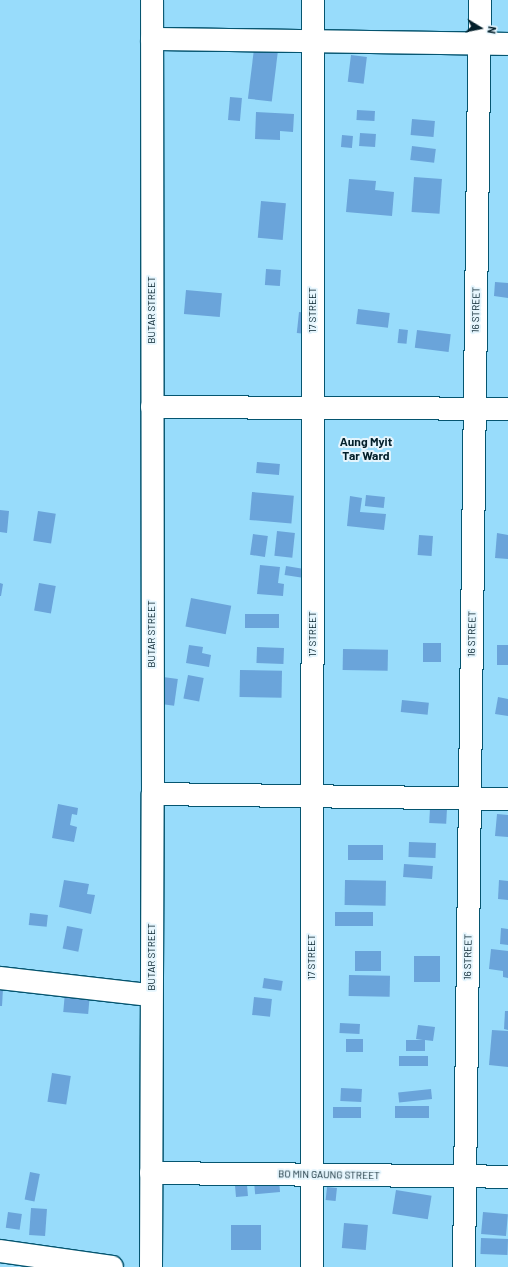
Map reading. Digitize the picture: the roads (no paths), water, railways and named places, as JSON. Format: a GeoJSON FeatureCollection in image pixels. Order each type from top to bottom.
{"type":"FeatureCollection","features":[{"type":"Feature","properties":{"kind":"street","name":"BUTAR STREET"},"geometry":{"type":"LineString","coordinates":[[151,1267],[153,794],[152,0]]}},
{"type":"Feature","properties":{"kind":"street","name":"17 STREET"},"geometry":{"type":"LineString","coordinates":[[312,1267],[313,0]]}},
{"type":"Feature","properties":{"kind":"street","name":"16 STREET"},"geometry":{"type":"LineString","coordinates":[[464,1267],[480,0]]}},
{"type":"Feature","properties":{"kind":"street"},"geometry":{"type":"LineString","coordinates":[[152,39],[508,44]]}},
{"type":"Feature","properties":{"kind":"street"},"geometry":{"type":"LineString","coordinates":[[152,407],[508,409]]}},
{"type":"Feature","properties":{"kind":"street"},"geometry":{"type":"LineString","coordinates":[[153,794],[508,799]]}},
{"type":"Feature","properties":{"kind":"street"},"geometry":{"type":"LineString","coordinates":[[0,978],[141,994]]}},
{"type":"Feature","properties":{"kind":"street","name":"BO MIN GAUNG STREET"},"geometry":{"type":"LineString","coordinates":[[151,1173],[508,1176]]}},
{"type":"Feature","properties":{"kind":"street"},"geometry":{"type":"LineString","coordinates":[[0,1251],[112,1267]]}},
{"type":"Feature","properties":{"kind":"district","name":"Aung Myit Tar Ward"},"geometry":{"type":"Point","coordinates":[366,449]}}]}
